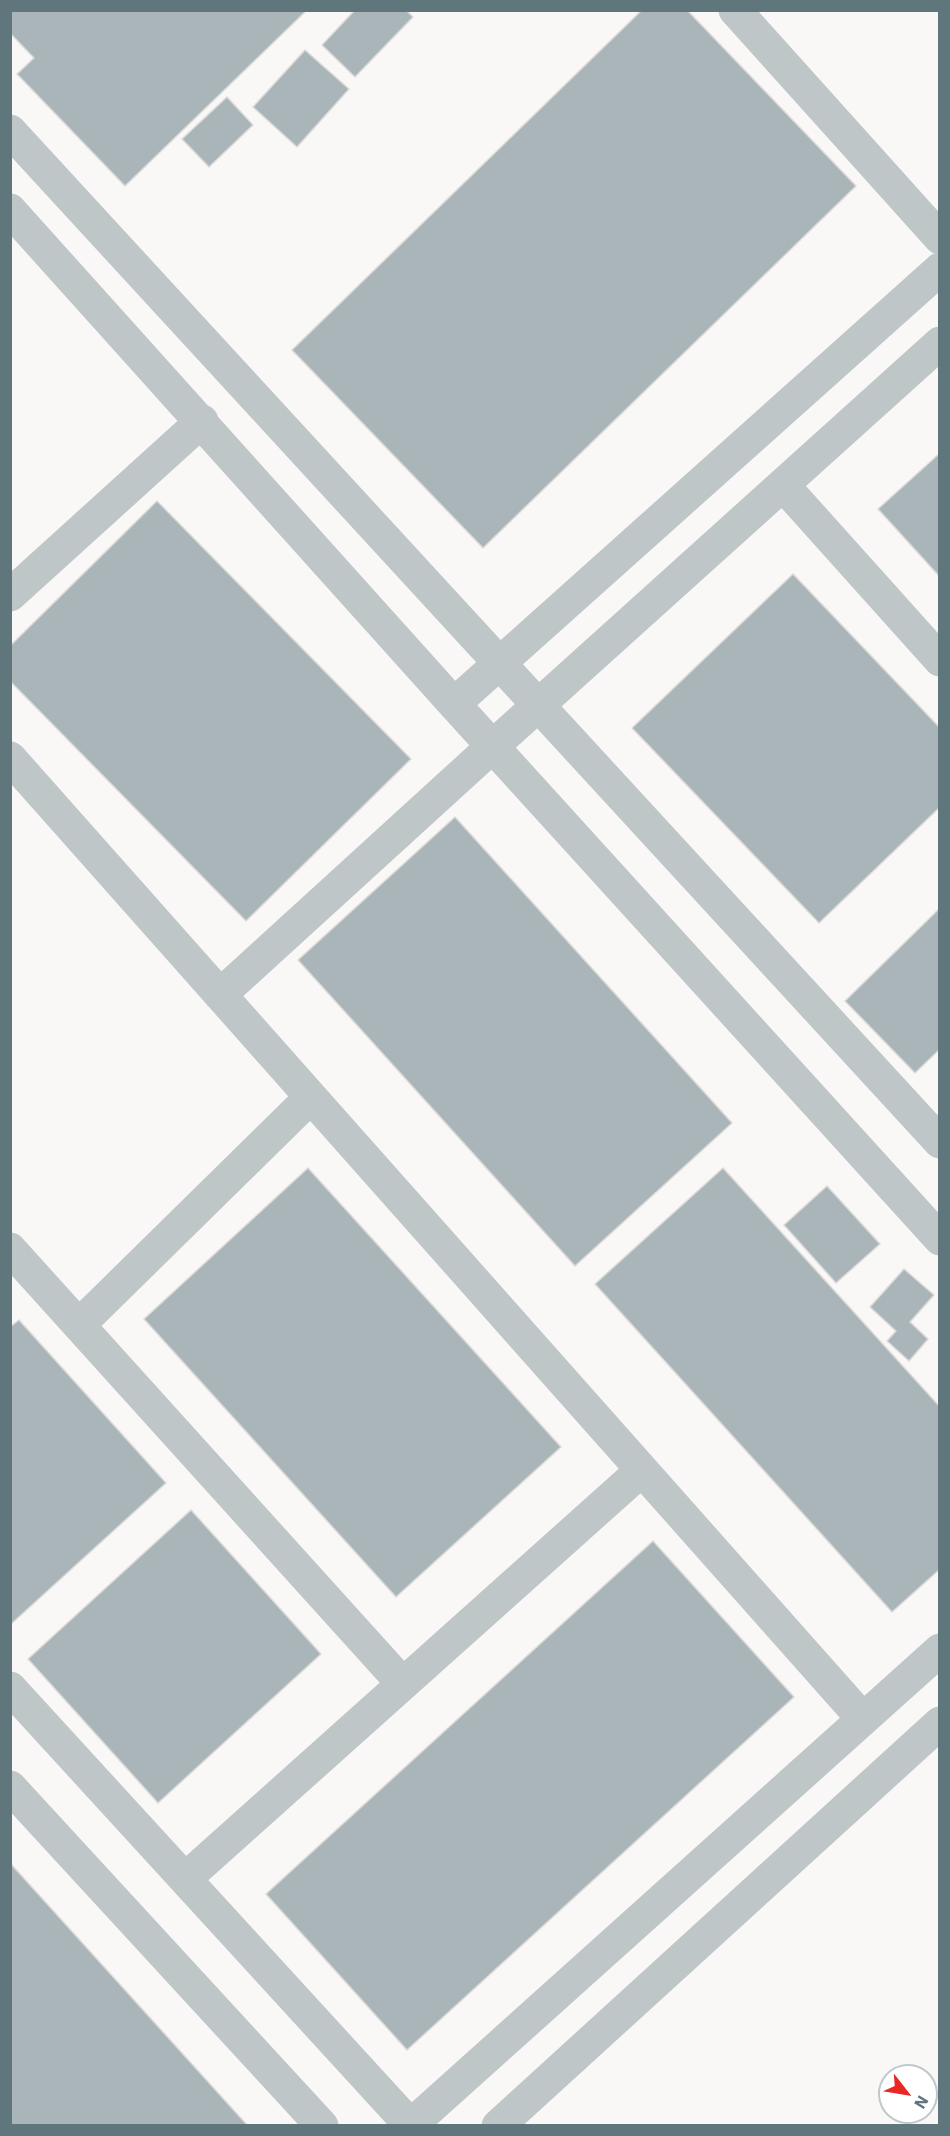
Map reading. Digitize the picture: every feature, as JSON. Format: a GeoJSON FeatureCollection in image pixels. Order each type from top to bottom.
{"type":"FeatureCollection","features":[{"type":"Feature","properties":{"kind":"street"},"geometry":{"type":"LineString","coordinates":[[735,10],[939,238]]}},
{"type":"Feature","properties":{"kind":"street"},"geometry":{"type":"LineString","coordinates":[[10,131],[939,1142]]}},
{"type":"Feature","properties":{"kind":"street"},"geometry":{"type":"LineString","coordinates":[[10,210],[939,1239]]}},
{"type":"Feature","properties":{"kind":"street"},"geometry":{"type":"LineString","coordinates":[[454,704],[939,269]]}},
{"type":"Feature","properties":{"kind":"street"},"geometry":{"type":"LineString","coordinates":[[220,995],[939,343]]}},
{"type":"Feature","properties":{"kind":"street"},"geometry":{"type":"LineString","coordinates":[[10,596],[202,421]]}},
{"type":"Feature","properties":{"kind":"street"},"geometry":{"type":"LineString","coordinates":[[783,485],[939,660]]}},
{"type":"Feature","properties":{"kind":"street"},"geometry":{"type":"LineString","coordinates":[[10,758],[863,1719]]}},
{"type":"Feature","properties":{"kind":"street"},"geometry":{"type":"LineString","coordinates":[[79,1325],[311,1097]]}},
{"type":"Feature","properties":{"kind":"street"},"geometry":{"type":"LineString","coordinates":[[10,1249],[403,1684]]}},
{"type":"Feature","properties":{"kind":"street"},"geometry":{"type":"LineString","coordinates":[[184,1879],[642,1470]]}},
{"type":"Feature","properties":{"kind":"street"},"geometry":{"type":"LineString","coordinates":[[10,1688],[411,2125],[939,1650]]}},
{"type":"Feature","properties":{"kind":"street"},"geometry":{"type":"LineString","coordinates":[[498,2126],[939,1723]]}},
{"type":"Feature","properties":{"kind":"street"},"geometry":{"type":"LineString","coordinates":[[10,1787],[322,2126]]}},
{"type":"Feature","properties":{"kind":"building"},"geometry":{"type":"Polygon","coordinates":[[[10,10],[307,10],[125,186],[17,74],[34,58],[10,33],[10,10]]]}},
{"type":"Feature","properties":{"kind":"building"},"geometry":{"type":"Polygon","coordinates":[[[355,10],[406,10],[413,17],[355,77],[322,45],[355,10]]]}},
{"type":"Feature","properties":{"kind":"building"},"geometry":{"type":"Polygon","coordinates":[[[642,10],[687,10],[856,186],[483,548],[292,350],[642,10]]]}},
{"type":"Feature","properties":{"kind":"building"},"geometry":{"type":"Polygon","coordinates":[[[305,50],[349,89],[297,147],[253,107],[305,50]]]}},
{"type":"Feature","properties":{"kind":"building"},"geometry":{"type":"Polygon","coordinates":[[[227,97],[253,125],[209,167],[182,139],[227,97]]]}},
{"type":"Feature","properties":{"kind":"building"},"geometry":{"type":"Polygon","coordinates":[[[940,453],[940,577],[878,509],[940,453]]]}},
{"type":"Feature","properties":{"kind":"building"},"geometry":{"type":"Polygon","coordinates":[[[157,501],[411,759],[246,921],[10,681],[10,646],[157,501]]]}},
{"type":"Feature","properties":{"kind":"building"},"geometry":{"type":"Polygon","coordinates":[[[793,574],[940,728],[940,807],[819,923],[632,728],[793,574]]]}},
{"type":"Feature","properties":{"kind":"building"},"geometry":{"type":"Polygon","coordinates":[[[455,817],[732,1123],[575,1266],[298,960],[455,817]]]}},
{"type":"Feature","properties":{"kind":"building"},"geometry":{"type":"Polygon","coordinates":[[[940,908],[940,1049],[915,1073],[845,1001],[940,908]]]}},
{"type":"Feature","properties":{"kind":"building"},"geometry":{"type":"Polygon","coordinates":[[[308,1168],[561,1447],[396,1597],[144,1319],[308,1168]]]}},
{"type":"Feature","properties":{"kind":"building"},"geometry":{"type":"Polygon","coordinates":[[[723,1168],[940,1407],[940,1569],[892,1612],[595,1284],[723,1168]]]}},
{"type":"Feature","properties":{"kind":"building"},"geometry":{"type":"Polygon","coordinates":[[[827,1186],[880,1244],[836,1283],[784,1225],[827,1186]]]}},
{"type":"Feature","properties":{"kind":"building"},"geometry":{"type":"Polygon","coordinates":[[[904,1269],[934,1295],[910,1322],[928,1339],[909,1361],[887,1341],[896,1331],[870,1307],[904,1269]]]}},
{"type":"Feature","properties":{"kind":"building"},"geometry":{"type":"Polygon","coordinates":[[[19,1320],[166,1483],[10,1625],[10,1327],[19,1320]]]}},
{"type":"Feature","properties":{"kind":"building"},"geometry":{"type":"Polygon","coordinates":[[[191,1510],[321,1654],[158,1803],[28,1659],[191,1510]]]}},
{"type":"Feature","properties":{"kind":"building"},"geometry":{"type":"Polygon","coordinates":[[[653,1541],[794,1697],[407,2050],[266,1894],[653,1541]]]}},
{"type":"Feature","properties":{"kind":"building"},"geometry":{"type":"Polygon","coordinates":[[[10,1863],[248,2126],[10,2126],[10,1863]]]}}]}
